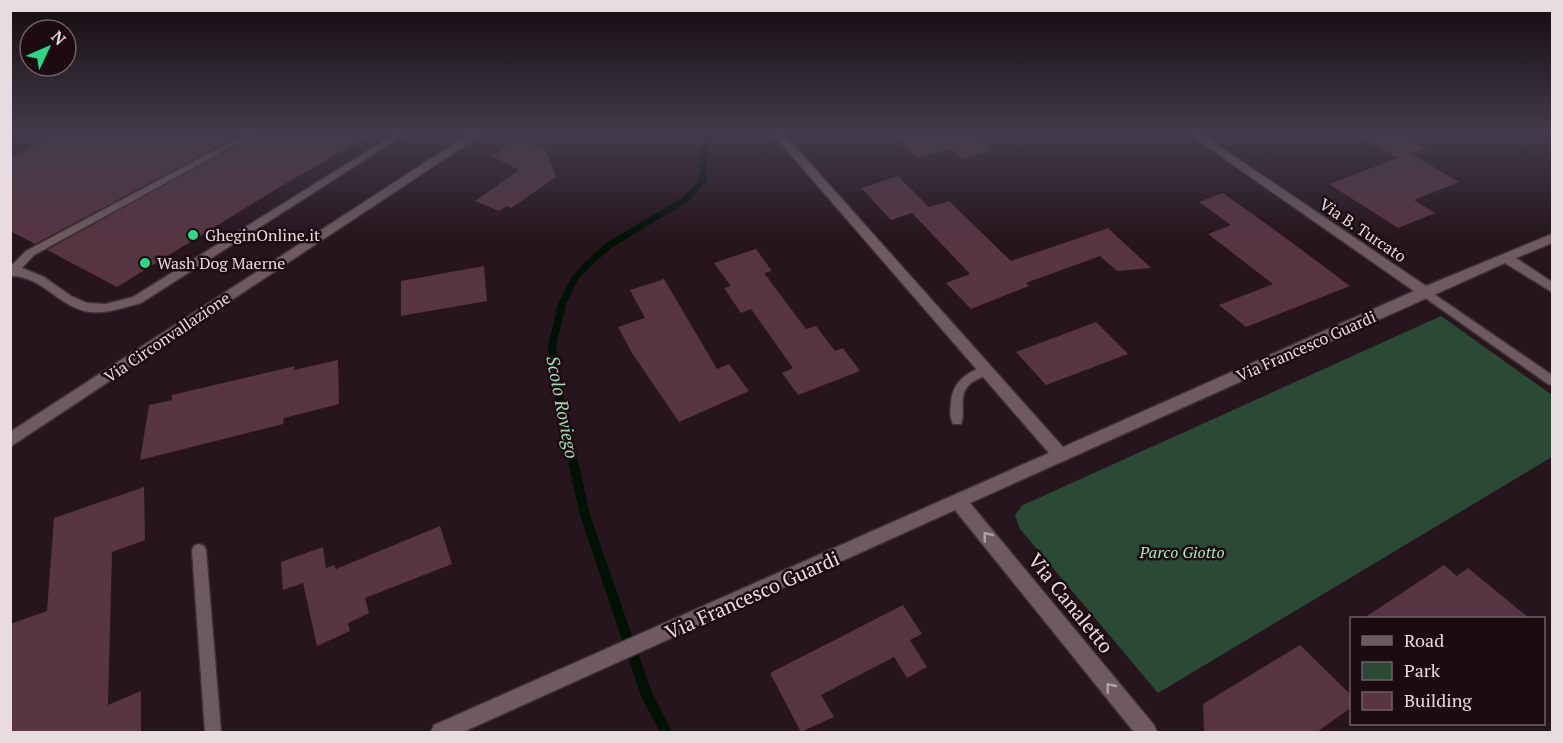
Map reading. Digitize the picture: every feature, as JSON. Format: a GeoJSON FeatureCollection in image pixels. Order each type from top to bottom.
{"type":"FeatureCollection","features":[{"type":"Feature","properties":{"kind":"street","name":"Via Circonvallazione"},"geometry":{"type":"LineString","coordinates":[[13,435],[422,169]]}},
{"type":"Feature","properties":{"kind":"street"},"geometry":{"type":"LineString","coordinates":[[809,169],[1061,456]]}},
{"type":"Feature","properties":{"kind":"street","name":"Via B. Turcato"},"geometry":{"type":"LineString","coordinates":[[1245,169],[1425,292]]}},
{"type":"Feature","properties":{"kind":"street","name":"Via Francesco Guardi"},"geometry":{"type":"LineString","coordinates":[[441,732],[688,624],[1425,292],[1552,238]]}},
{"type":"Feature","properties":{"kind":"street"},"geometry":{"type":"LineString","coordinates":[[1506,258],[1552,288]]}},
{"type":"Feature","properties":{"kind":"street","name":"Via Canaletto"},"geometry":{"type":"LineString","coordinates":[[959,502],[1147,732]]}},
{"type":"Feature","properties":{"kind":"lane"},"geometry":{"type":"LineString","coordinates":[[12,271],[30,253],[187,169]]}},
{"type":"Feature","properties":{"kind":"lane"},"geometry":{"type":"LineString","coordinates":[[12,271],[30,273],[84,307],[105,308],[137,300],[346,169]]}},
{"type":"Feature","properties":{"kind":"lane"},"geometry":{"type":"LineString","coordinates":[[1425,292],[1552,381]]}},
{"type":"Feature","properties":{"kind":"lane"},"geometry":{"type":"LineString","coordinates":[[957,421],[956,393],[966,379],[986,370]]}},
{"type":"Feature","properties":{"kind":"lane"},"geometry":{"type":"LineString","coordinates":[[199,550],[213,732]]}},
{"type":"Feature","properties":{"kind":"green space","name":"Parco Giotto"},"geometry":{"type":"Polygon","coordinates":[[[1441,316],[1552,395],[1552,457],[1158,693],[1020,529],[1015,515],[1023,505],[1441,316]]]}},
{"type":"Feature","properties":{"kind":"building"},"geometry":{"type":"Polygon","coordinates":[[[10,169],[176,169],[35,244],[10,231],[10,169]]]}},
{"type":"Feature","properties":{"kind":"building"},"geometry":{"type":"Polygon","coordinates":[[[194,169],[311,169],[117,287],[47,250],[194,169]]]}},
{"type":"Feature","properties":{"kind":"building"},"geometry":{"type":"Polygon","coordinates":[[[516,169],[553,169],[556,177],[511,208],[507,206],[499,211],[475,201],[519,170],[516,169]]]}},
{"type":"Feature","properties":{"kind":"building"},"geometry":{"type":"Polygon","coordinates":[[[1370,169],[1437,169],[1459,182],[1414,200],[1435,213],[1398,228],[1329,184],[1370,169]]]}},
{"type":"Feature","properties":{"kind":"building"},"geometry":{"type":"Polygon","coordinates":[[[898,176],[929,207],[949,201],[1011,261],[1108,228],[1151,268],[1117,271],[1100,256],[1026,283],[1029,286],[971,309],[946,283],[970,274],[912,213],[891,220],[861,188],[898,176]]]}},
{"type":"Feature","properties":{"kind":"building"},"geometry":{"type":"Polygon","coordinates":[[[1223,193],[1350,286],[1246,327],[1219,305],[1273,284],[1208,234],[1231,225],[1199,202],[1223,193]]]}},
{"type":"Feature","properties":{"kind":"building"},"geometry":{"type":"Polygon","coordinates":[[[756,249],[772,271],[764,273],[806,329],[816,326],[835,351],[843,348],[860,371],[798,395],[782,373],[793,368],[751,309],[741,313],[724,288],[731,286],[714,263],[756,249]]]}},
{"type":"Feature","properties":{"kind":"building"},"geometry":{"type":"Polygon","coordinates":[[[484,266],[487,301],[401,316],[401,281],[484,266]]]}},
{"type":"Feature","properties":{"kind":"building"},"geometry":{"type":"Polygon","coordinates":[[[664,279],[717,369],[729,364],[749,391],[679,422],[632,353],[618,327],[645,318],[630,290],[664,279]]]}},
{"type":"Feature","properties":{"kind":"building"},"geometry":{"type":"Polygon","coordinates":[[[1096,322],[1128,354],[1046,385],[1016,352],[1096,322]]]}},
{"type":"Feature","properties":{"kind":"building"},"geometry":{"type":"Polygon","coordinates":[[[338,360],[339,404],[284,418],[283,424],[140,460],[149,405],[172,400],[172,395],[295,366],[294,370],[338,360]]]}},
{"type":"Feature","properties":{"kind":"building"},"geometry":{"type":"Polygon","coordinates":[[[144,487],[145,540],[112,552],[108,705],[141,691],[141,732],[10,732],[10,624],[47,611],[54,518],[144,487]]]}},
{"type":"Feature","properties":{"kind":"building"},"geometry":{"type":"Polygon","coordinates":[[[440,526],[452,564],[365,598],[369,613],[348,623],[350,631],[317,646],[303,583],[283,590],[281,562],[323,547],[326,568],[334,565],[336,569],[440,526]]]}},
{"type":"Feature","properties":{"kind":"building"},"geometry":{"type":"Polygon","coordinates":[[[1444,565],[1457,576],[1468,568],[1528,617],[1366,617],[1444,565]]]}},
{"type":"Feature","properties":{"kind":"building"},"geometry":{"type":"Polygon","coordinates":[[[903,605],[922,634],[910,640],[927,667],[907,678],[894,657],[821,695],[834,717],[801,732],[770,673],[903,605]]]}},
{"type":"Feature","properties":{"kind":"building"},"geometry":{"type":"Polygon","coordinates":[[[1300,645],[1350,694],[1350,708],[1317,732],[1204,732],[1203,704],[1300,645]]]}},
{"type":"Feature","properties":{"kind":"waterway","name":"Scolo Roviego"},"geometry":{"type":"LineString","coordinates":[[666,732],[647,696],[585,515],[559,400],[552,346],[562,304],[574,280],[585,267],[608,246],[686,199],[703,180],[703,169]]}},
{"type":"Feature","properties":{"kind":"place","name":"GheginOnline.it"},"geometry":{"type":"Point","coordinates":[193,235]}},
{"type":"Feature","properties":{"kind":"place","name":"Wash Dog Maerne"},"geometry":{"type":"Point","coordinates":[145,263]}}]}
